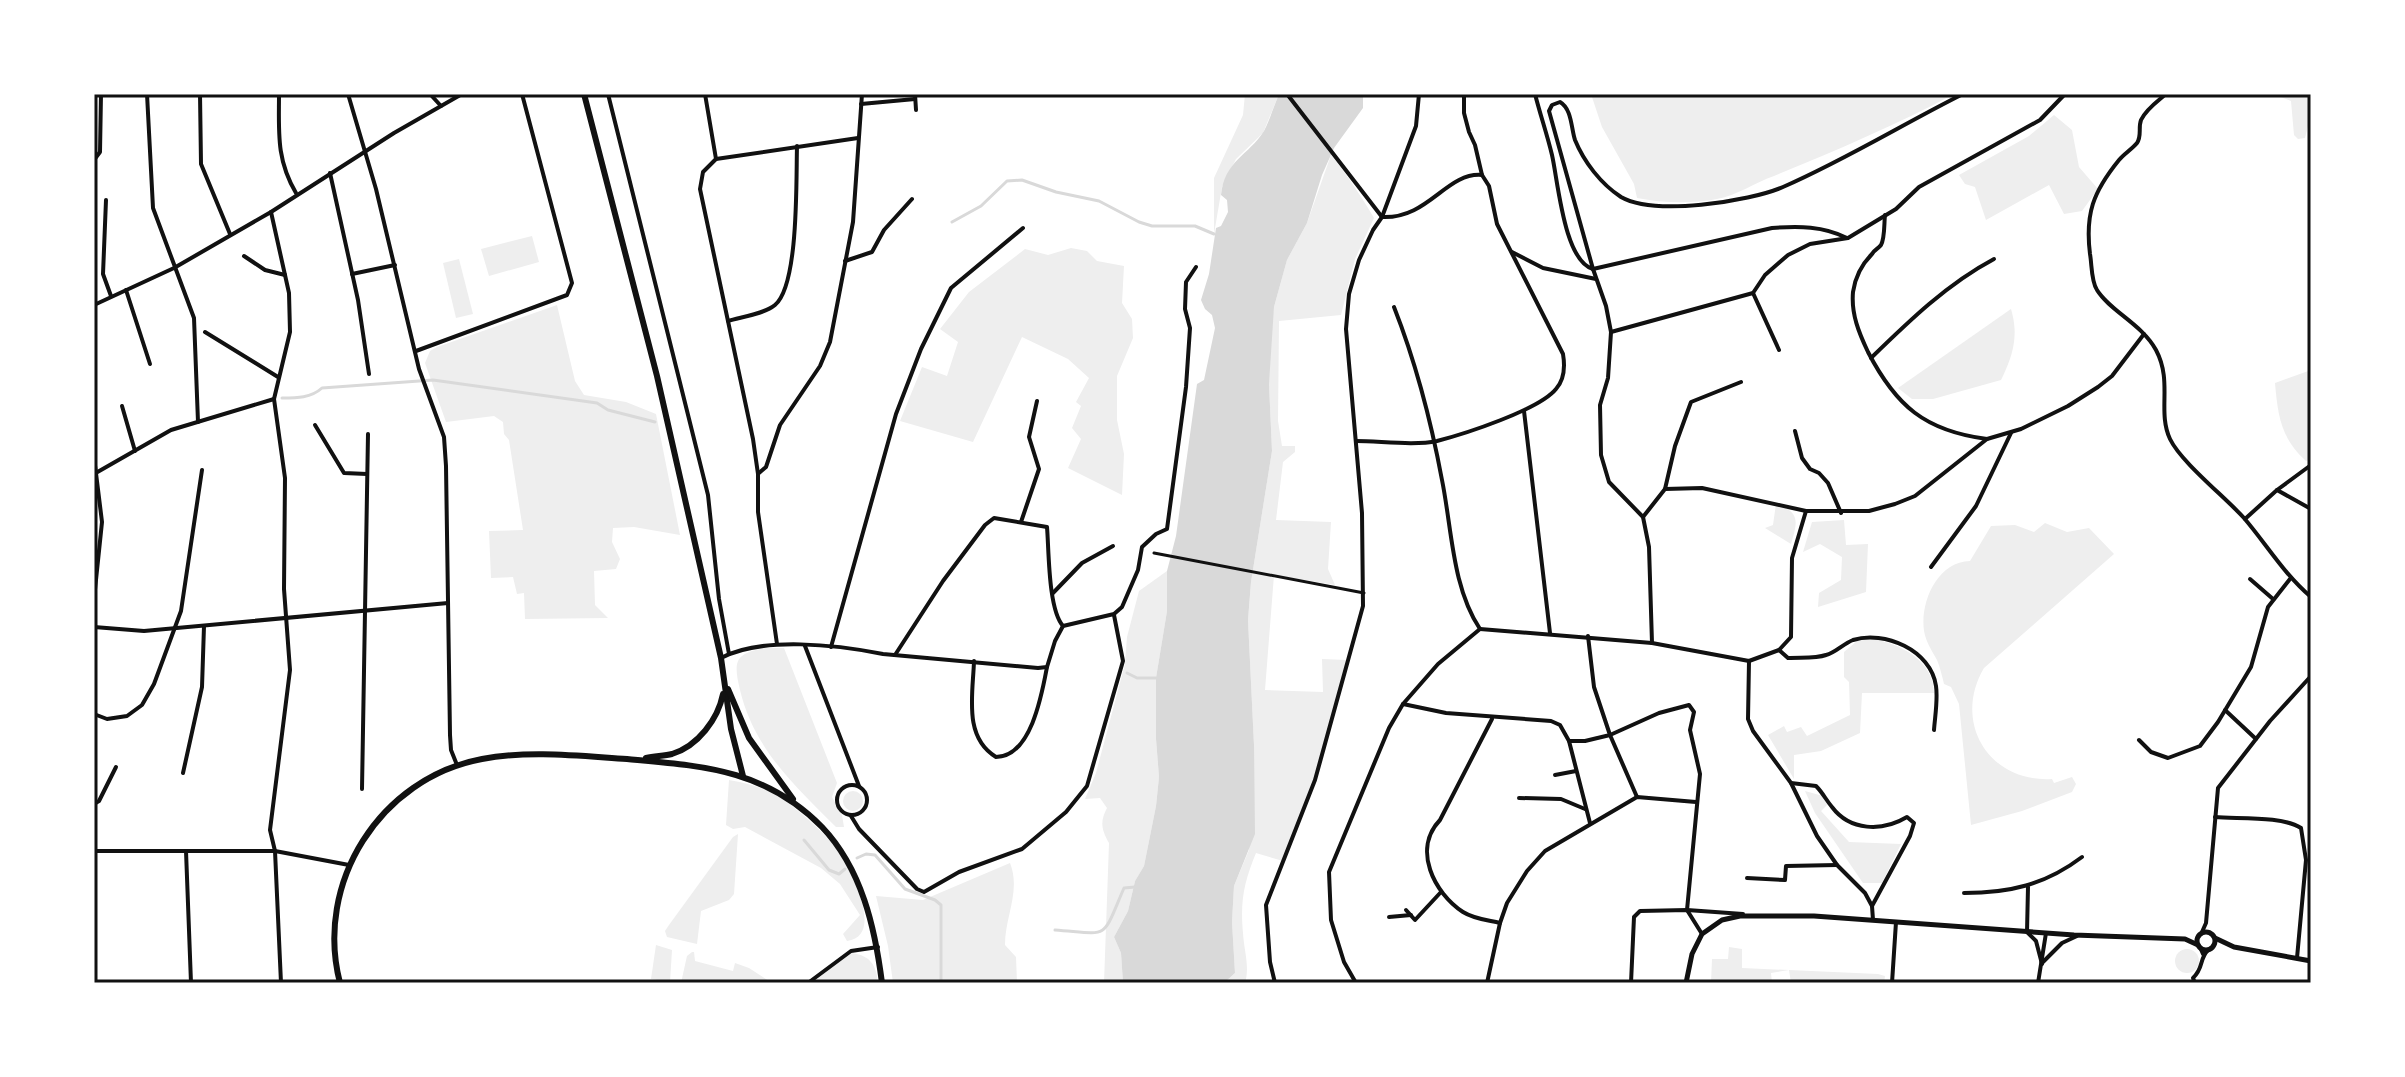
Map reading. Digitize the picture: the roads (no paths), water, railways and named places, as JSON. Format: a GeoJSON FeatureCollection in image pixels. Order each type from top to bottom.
{"type":"FeatureCollection","features":[{"type":"Feature","properties":{"kind":"main road"},"geometry":{"type":"LineString","coordinates":[[584,94],[657,376],[721,658],[733,740],[743,776]]}},
{"type":"Feature","properties":{"kind":"main road"},"geometry":{"type":"LineString","coordinates":[[635,760],[670,754],[692,743],[719,712],[725,682]]}},
{"type":"Feature","properties":{"kind":"main road"},"geometry":{"type":"LineString","coordinates":[[725,682],[749,738],[797,805]]}},
{"type":"Feature","properties":{"kind":"main road"},"geometry":{"type":"LineString","coordinates":[[340,983],[335,953],[335,912],[349,865],[369,832],[403,795],[457,765],[518,755],[697,765],[765,784],[797,805],[824,829],[846,859],[878,947],[882,983]]}},
{"type":"Feature","properties":{"kind":"street"},"geometry":{"type":"LineString","coordinates":[[94,160],[100,152],[101,94]]}},
{"type":"Feature","properties":{"kind":"street"},"geometry":{"type":"LineString","coordinates":[[147,94],[153,208],[194,318],[198,422]]}},
{"type":"Feature","properties":{"kind":"street"},"geometry":{"type":"LineString","coordinates":[[200,94],[201,164],[230,234]]}},
{"type":"Feature","properties":{"kind":"street"},"geometry":{"type":"LineString","coordinates":[[279,94],[281,158],[284,173],[296,193]]}},
{"type":"Feature","properties":{"kind":"street"},"geometry":{"type":"LineString","coordinates":[[348,94],[422,376],[444,437],[450,735],[451,750],[457,765]]}},
{"type":"Feature","properties":{"kind":"street"},"geometry":{"type":"LineString","coordinates":[[430,94],[441,106]]}},
{"type":"Feature","properties":{"kind":"street"},"geometry":{"type":"LineString","coordinates":[[94,305],[174,268],[271,212],[296,193],[461,94]]}},
{"type":"Feature","properties":{"kind":"street"},"geometry":{"type":"LineString","coordinates":[[416,351],[567,295],[572,283],[522,94]]}},
{"type":"Feature","properties":{"kind":"street"},"geometry":{"type":"LineString","coordinates":[[608,94],[708,495],[719,599],[729,654]]}},
{"type":"Feature","properties":{"kind":"street"},"geometry":{"type":"LineString","coordinates":[[705,94],[716,159]]}},
{"type":"Feature","properties":{"kind":"street"},"geometry":{"type":"LineString","coordinates":[[758,474],[766,467],[780,425],[820,366],[830,342],[853,222],[862,94]]}},
{"type":"Feature","properties":{"kind":"street"},"geometry":{"type":"LineString","coordinates":[[1287,94],[1382,217]]}},
{"type":"Feature","properties":{"kind":"street"},"geometry":{"type":"LineString","coordinates":[[1275,983],[1270,962],[1266,905],[1315,780],[1363,606],[1362,513],[1346,329],[1349,294],[1365,244],[1382,217],[1416,126],[1419,94]]}},
{"type":"Feature","properties":{"kind":"street"},"geometry":{"type":"LineString","coordinates":[[1356,441],[1435,441],[1524,411],[1555,392],[1562,381],[1565,365],[1563,354],[1497,224],[1489,186],[1482,175],[1464,113],[1464,94]]}},
{"type":"Feature","properties":{"kind":"street"},"geometry":{"type":"LineString","coordinates":[[1535,94],[1570,238],[1581,263],[1593,269],[1772,228],[1801,226],[1829,230],[1848,238]]}},
{"type":"Feature","properties":{"kind":"street"},"geometry":{"type":"LineString","coordinates":[[1652,643],[1649,547],[1643,517],[1609,482],[1601,455],[1600,405],[1608,378],[1611,332],[1606,306],[1549,111],[1556,102],[1567,107],[1576,142],[1597,176],[1609,188],[1639,204],[1659,208],[1699,205],[1782,188],[1963,94]]}},
{"type":"Feature","properties":{"kind":"street"},"geometry":{"type":"LineString","coordinates":[[1611,332],[1753,293],[1765,275],[1788,255],[1810,244],[1848,238],[1896,209],[1919,187],[2040,120],[2065,94]]}},
{"type":"Feature","properties":{"kind":"street"},"geometry":{"type":"LineString","coordinates":[[2166,94],[2146,112],[2137,144],[2119,160],[2105,179],[2093,204],[2087,226],[2094,286],[2156,349],[2166,380],[2165,415],[2171,441],[2245,519],[2290,579],[2311,597]]}},
{"type":"Feature","properties":{"kind":"street"},"geometry":{"type":"LineString","coordinates":[[861,104],[915,96],[916,110]]}},
{"type":"Feature","properties":{"kind":"street"},"geometry":{"type":"LineString","coordinates":[[777,644],[758,512],[758,474],[753,439],[700,189],[703,172],[716,159],[858,138]]}},
{"type":"Feature","properties":{"kind":"street"},"geometry":{"type":"LineString","coordinates":[[728,321],[774,306],[786,291],[791,268],[797,146]]}},
{"type":"Feature","properties":{"kind":"street"},"geometry":{"type":"LineString","coordinates":[[330,173],[369,374]]}},
{"type":"Feature","properties":{"kind":"street"},"geometry":{"type":"LineString","coordinates":[[1382,217],[1398,217],[1412,212],[1463,176],[1482,175]]}},
{"type":"Feature","properties":{"kind":"street"},"geometry":{"type":"LineString","coordinates":[[845,261],[872,252],[884,230],[912,199]]}},
{"type":"Feature","properties":{"kind":"street"},"geometry":{"type":"LineString","coordinates":[[106,200],[103,274],[112,297]]}},
{"type":"Feature","properties":{"kind":"street"},"geometry":{"type":"LineString","coordinates":[[271,212],[289,293],[290,332],[274,399],[285,478],[284,589],[290,670],[270,830],[275,851],[281,983]]}},
{"type":"Feature","properties":{"kind":"street"},"geometry":{"type":"LineString","coordinates":[[1885,215],[1882,244],[1862,266],[1853,293],[1853,315],[1871,358],[1889,387],[1917,416],[1936,427],[1987,439],[2011,433],[2068,406],[2098,387],[2112,376],[2144,334]]}},
{"type":"Feature","properties":{"kind":"street"},"geometry":{"type":"LineString","coordinates":[[831,647],[896,414],[921,349],[951,288],[1023,228]]}},
{"type":"Feature","properties":{"kind":"street"},"geometry":{"type":"LineString","coordinates":[[1512,252],[1543,268],[1597,279]]}},
{"type":"Feature","properties":{"kind":"street"},"geometry":{"type":"LineString","coordinates":[[244,256],[265,270],[285,275]]}},
{"type":"Feature","properties":{"kind":"street"},"geometry":{"type":"LineString","coordinates":[[1871,358],[1911,319],[1966,274],[1994,259]]}},
{"type":"Feature","properties":{"kind":"street"},"geometry":{"type":"LineString","coordinates":[[352,274],[395,265]]}},
{"type":"Feature","properties":{"kind":"street"},"geometry":{"type":"LineString","coordinates":[[974,661],[973,728],[981,743],[996,757],[1012,754],[1038,711],[1047,667],[1063,626],[1114,614],[1122,607],[1142,547],[1167,529],[1186,387],[1190,328],[1185,309],[1186,282],[1196,267]]}},
{"type":"Feature","properties":{"kind":"street"},"geometry":{"type":"LineString","coordinates":[[126,290],[150,364]]}},
{"type":"Feature","properties":{"kind":"street"},"geometry":{"type":"LineString","coordinates":[[1753,293],[1779,350]]}},
{"type":"Feature","properties":{"kind":"street"},"geometry":{"type":"LineString","coordinates":[[1394,307],[1422,388],[1435,441],[1468,610],[1480,629]]}},
{"type":"Feature","properties":{"kind":"street"},"geometry":{"type":"LineString","coordinates":[[205,332],[278,377]]}},
{"type":"Feature","properties":{"kind":"street"},"geometry":{"type":"LineString","coordinates":[[1643,517],[1665,489],[1675,446],[1691,402],[1741,382]]}},
{"type":"Feature","properties":{"kind":"street"},"geometry":{"type":"LineString","coordinates":[[95,473],[171,430],[274,399]]}},
{"type":"Feature","properties":{"kind":"street"},"geometry":{"type":"LineString","coordinates":[[1021,522],[1039,469],[1029,437],[1037,401]]}},
{"type":"Feature","properties":{"kind":"street"},"geometry":{"type":"LineString","coordinates":[[122,406],[135,451]]}},
{"type":"Feature","properties":{"kind":"street"},"geometry":{"type":"LineString","coordinates":[[1524,411],[1550,633]]}},
{"type":"Feature","properties":{"kind":"street"},"geometry":{"type":"LineString","coordinates":[[315,425],[344,473],[367,474]]}},
{"type":"Feature","properties":{"kind":"street"},"geometry":{"type":"LineString","coordinates":[[1795,431],[1802,458],[1828,483],[1841,513]]}},
{"type":"Feature","properties":{"kind":"street"},"geometry":{"type":"LineString","coordinates":[[1931,567],[1976,506],[2011,433]]}},
{"type":"Feature","properties":{"kind":"street"},"geometry":{"type":"LineString","coordinates":[[362,789],[368,434]]}},
{"type":"Feature","properties":{"kind":"street"},"geometry":{"type":"LineString","coordinates":[[1665,489],[1702,488],[1806,511],[1869,511],[1915,496],[1987,439]]}},
{"type":"Feature","properties":{"kind":"street"},"geometry":{"type":"LineString","coordinates":[[94,457],[102,522],[94,599]]}},
{"type":"Feature","properties":{"kind":"street"},"geometry":{"type":"LineString","coordinates":[[2245,519],[2311,465]]}},
{"type":"Feature","properties":{"kind":"street"},"geometry":{"type":"LineString","coordinates":[[94,714],[107,719],[127,716],[142,705],[154,684],[181,611],[202,470]]}},
{"type":"Feature","properties":{"kind":"street"},"geometry":{"type":"LineString","coordinates":[[2277,490],[2311,509]]}},
{"type":"Feature","properties":{"kind":"street"},"geometry":{"type":"LineString","coordinates":[[1356,983],[1344,962],[1334,930],[1329,872],[1389,728],[1403,704],[1438,664],[1480,629],[1652,643],[1749,661],[1779,650],[1791,637],[1792,558],[1806,511]]}},
{"type":"Feature","properties":{"kind":"street"},"geometry":{"type":"LineString","coordinates":[[895,655],[943,581],[985,525],[994,518],[1047,527],[1053,593],[1063,626]]}},
{"type":"Feature","properties":{"kind":"street"},"geometry":{"type":"LineString","coordinates":[[1053,593],[1082,563],[1113,546]]}},
{"type":"Feature","properties":{"kind":"street"},"geometry":{"type":"LineString","coordinates":[[1154,553],[1364,593]]}},
{"type":"Feature","properties":{"kind":"street"},"geometry":{"type":"LineString","coordinates":[[2250,579],[2273,600]]}},
{"type":"Feature","properties":{"kind":"street"},"geometry":{"type":"LineString","coordinates":[[2139,740],[2159,757],[2168,758],[2200,746],[2251,667],[2268,607],[2290,579]]}},
{"type":"Feature","properties":{"kind":"street"},"geometry":{"type":"LineString","coordinates":[[94,627],[144,631],[448,603]]}},
{"type":"Feature","properties":{"kind":"street"},"geometry":{"type":"LineString","coordinates":[[859,786],[845,787],[837,798],[842,812],[851,816],[859,829],[917,889],[924,892],[959,872],[1022,849],[1066,812],[1087,786],[1123,661],[1114,614]]}},
{"type":"Feature","properties":{"kind":"street"},"geometry":{"type":"LineString","coordinates":[[183,773],[202,687],[204,625]]}},
{"type":"Feature","properties":{"kind":"street"},"geometry":{"type":"LineString","coordinates":[[1588,636],[1594,687],[1610,735],[1637,797]]}},
{"type":"Feature","properties":{"kind":"street"},"geometry":{"type":"LineString","coordinates":[[1779,650],[1788,658],[1827,655],[1854,640],[1873,637],[1898,642],[1913,650],[1925,663],[1936,684],[1934,730]]}},
{"type":"Feature","properties":{"kind":"street"},"geometry":{"type":"LineString","coordinates":[[721,658],[761,645],[777,644],[1047,667]]}},
{"type":"Feature","properties":{"kind":"street"},"geometry":{"type":"LineString","coordinates":[[805,646],[859,786],[867,794],[867,805],[861,813],[851,816]]}},
{"type":"Feature","properties":{"kind":"street"},"geometry":{"type":"LineString","coordinates":[[1749,661],[1748,719],[1753,731],[1791,783],[1817,836],[1837,865],[1865,893],[1872,906],[1874,921]]}},
{"type":"Feature","properties":{"kind":"street"},"geometry":{"type":"LineString","coordinates":[[2199,946],[2206,923],[2218,788],[2311,676]]}},
{"type":"Feature","properties":{"kind":"street"},"geometry":{"type":"LineString","coordinates":[[1403,704],[1446,713],[1551,721],[1560,725],[1569,741],[1590,823]]}},
{"type":"Feature","properties":{"kind":"street"},"geometry":{"type":"LineString","coordinates":[[1569,741],[1610,735],[1659,713],[1689,705],[1694,712],[1690,730],[1700,774],[1687,910],[1702,934]]}},
{"type":"Feature","properties":{"kind":"street"},"geometry":{"type":"LineString","coordinates":[[2224,710],[2256,739]]}},
{"type":"Feature","properties":{"kind":"street"},"geometry":{"type":"LineString","coordinates":[[1492,718],[1440,820],[1429,833],[1427,845],[1428,866],[1441,892],[1464,913],[1500,923]]}},
{"type":"Feature","properties":{"kind":"street"},"geometry":{"type":"LineString","coordinates":[[94,804],[99,801],[116,767]]}},
{"type":"Feature","properties":{"kind":"street"},"geometry":{"type":"LineString","coordinates":[[1555,775],[1576,771]]}},
{"type":"Feature","properties":{"kind":"street"},"geometry":{"type":"LineString","coordinates":[[1791,783],[1816,786],[1832,808],[1858,825],[1887,826],[1907,817],[1914,823],[1872,906]]}},
{"type":"Feature","properties":{"kind":"street"},"geometry":{"type":"LineString","coordinates":[[1487,983],[1507,903],[1527,871],[1545,851],[1637,797],[1697,802]]}},
{"type":"Feature","properties":{"kind":"street"},"geometry":{"type":"LineString","coordinates":[[1519,798],[1561,799],[1585,809]]}},
{"type":"Feature","properties":{"kind":"street"},"geometry":{"type":"LineString","coordinates":[[2215,817],[2281,822],[2301,828],[2306,860],[2297,958]]}},
{"type":"Feature","properties":{"kind":"street"},"geometry":{"type":"LineString","coordinates":[[94,851],[275,851],[349,865]]}},
{"type":"Feature","properties":{"kind":"street"},"geometry":{"type":"LineString","coordinates":[[186,851],[191,983]]}},
{"type":"Feature","properties":{"kind":"street"},"geometry":{"type":"LineString","coordinates":[[1964,893],[1996,893],[2028,887],[2057,875],[2082,857]]}},
{"type":"Feature","properties":{"kind":"street"},"geometry":{"type":"LineString","coordinates":[[1747,878],[1785,880],[1786,866],[1837,865]]}},
{"type":"Feature","properties":{"kind":"street"},"geometry":{"type":"LineString","coordinates":[[2028,887],[2027,932],[2036,941],[2042,964]]}},
{"type":"Feature","properties":{"kind":"street"},"geometry":{"type":"LineString","coordinates":[[1406,910],[1415,920],[1441,892]]}},
{"type":"Feature","properties":{"kind":"street"},"geometry":{"type":"LineString","coordinates":[[1631,983],[1634,917],[1640,911],[1687,910],[2185,939],[2204,932],[2225,945],[2311,961]]}},
{"type":"Feature","properties":{"kind":"street"},"geometry":{"type":"LineString","coordinates":[[1389,917],[1411,915]]}},
{"type":"Feature","properties":{"kind":"street"},"geometry":{"type":"LineString","coordinates":[[1686,983],[1692,954],[1702,934],[1728,918],[1762,915]]}},
{"type":"Feature","properties":{"kind":"street"},"geometry":{"type":"LineString","coordinates":[[1892,983],[1896,922]]}},
{"type":"Feature","properties":{"kind":"street"},"geometry":{"type":"LineString","coordinates":[[2038,983],[2046,933]]}},
{"type":"Feature","properties":{"kind":"street"},"geometry":{"type":"LineString","coordinates":[[2042,964],[2062,943],[2079,935]]}},
{"type":"Feature","properties":{"kind":"street"},"geometry":{"type":"LineString","coordinates":[[2195,983],[2193,978],[2200,971],[2215,938]]}},
{"type":"Feature","properties":{"kind":"street"},"geometry":{"type":"LineString","coordinates":[[2185,939],[2208,950],[2225,945]]}},
{"type":"Feature","properties":{"kind":"street"},"geometry":{"type":"LineString","coordinates":[[808,983],[851,951],[878,947]]}},
{"type":"Feature","properties":{"kind":"waterway"},"geometry":{"type":"LineString","coordinates":[[952,222],[981,206],[1007,181],[1022,180],[1056,192],[1099,201],[1152,226],[1195,226],[1214,234]]}},
{"type":"Feature","properties":{"kind":"waterway"},"geometry":{"type":"LineString","coordinates":[[282,398],[308,396],[322,388],[433,380],[597,403],[608,410],[655,422]]}},
{"type":"Feature","properties":{"kind":"waterway"},"geometry":{"type":"LineString","coordinates":[[1127,673],[1137,678],[1156,678]]}},
{"type":"Feature","properties":{"kind":"waterway"},"geometry":{"type":"LineString","coordinates":[[804,840],[829,870],[839,874],[845,869]]}},
{"type":"Feature","properties":{"kind":"waterway"},"geometry":{"type":"LineString","coordinates":[[857,858],[866,854],[875,855],[905,889],[941,905],[941,983]]}},
{"type":"Feature","properties":{"kind":"waterway"},"geometry":{"type":"LineString","coordinates":[[1055,930],[1086,933],[1102,930],[1107,926],[1124,888],[1135,887]]}}]}
